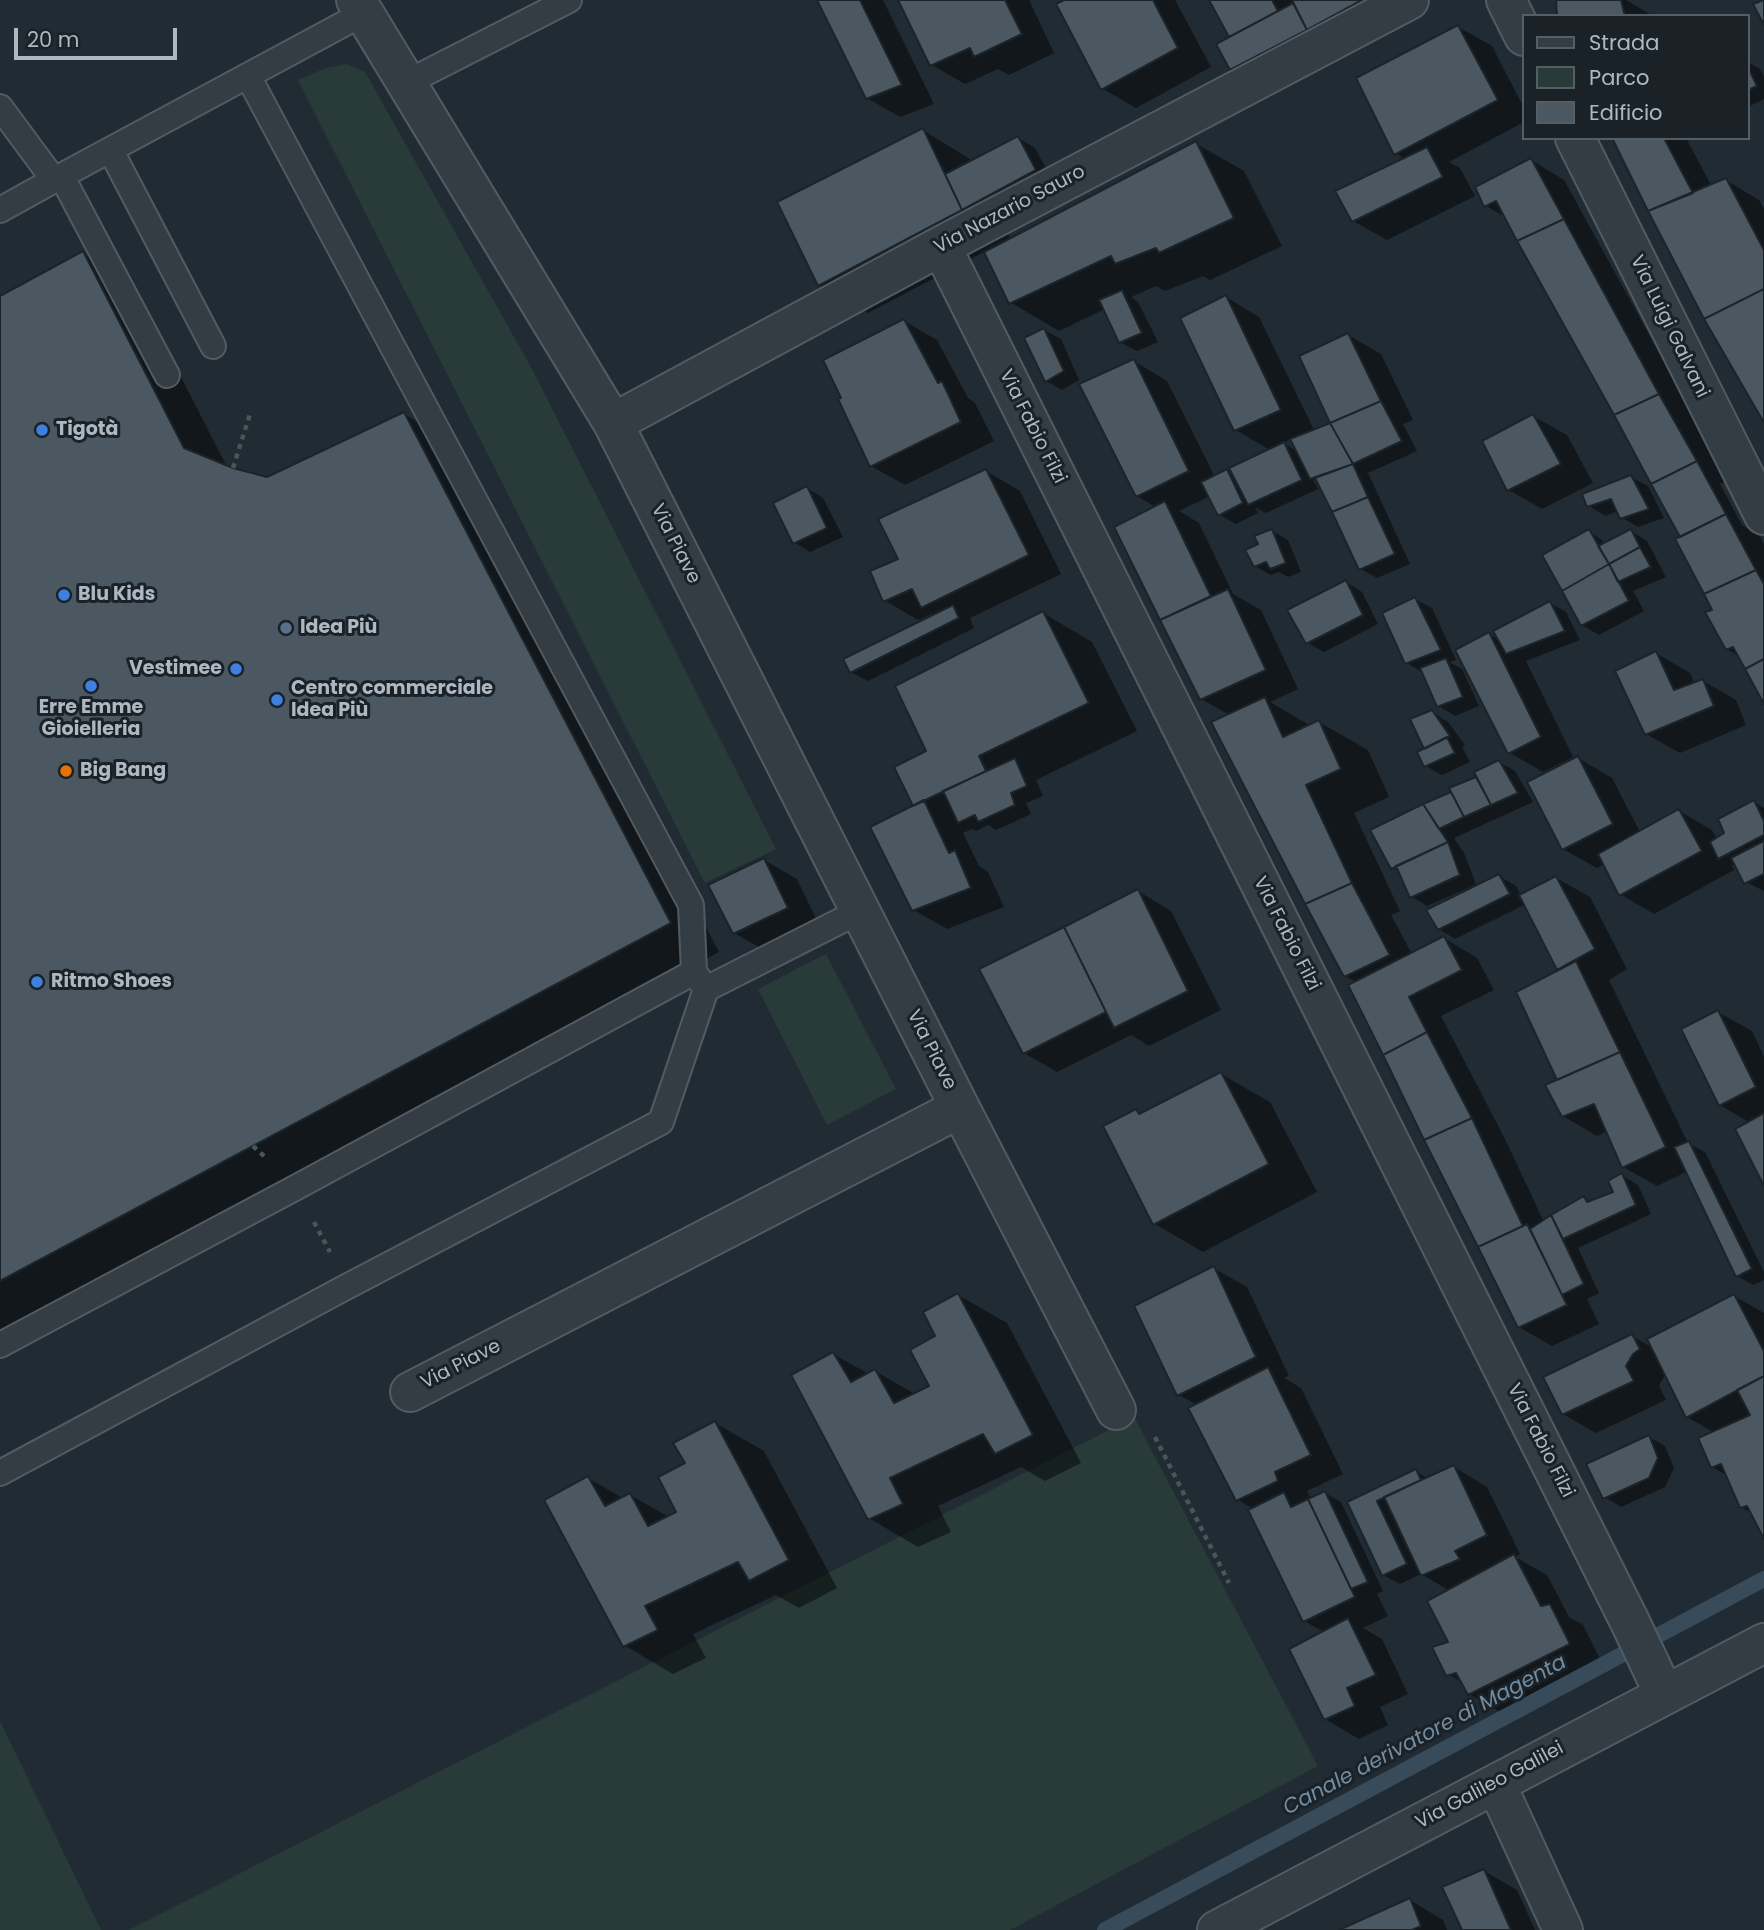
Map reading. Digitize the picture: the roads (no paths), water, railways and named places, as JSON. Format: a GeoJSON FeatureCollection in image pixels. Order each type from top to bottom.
{"type":"FeatureCollection","features":[{"type":"Feature","properties":{"kind":"street","name":"Via Nazario Sauro"},"geometry":{"type":"LineString","coordinates":[[613,423],[941,246],[1409,0]]}},
{"type":"Feature","properties":{"kind":"street"},"geometry":{"type":"LineString","coordinates":[[1506,0],[1522,32]]}},
{"type":"Feature","properties":{"kind":"street","name":"Via Piave"},"geometry":{"type":"LineString","coordinates":[[360,7],[613,423],[1116,1410]]}},
{"type":"Feature","properties":{"kind":"street","name":"Via Luigi Galvani"},"geometry":{"type":"LineString","coordinates":[[1576,140],[1753,468],[1764,515]]}},
{"type":"Feature","properties":{"kind":"street","name":"Via Fabio Filzi"},"geometry":{"type":"LineString","coordinates":[[941,246],[1659,1683]]}},
{"type":"Feature","properties":{"kind":"street","name":"Via Piave"},"geometry":{"type":"LineString","coordinates":[[410,1392],[960,1108]]}},
{"type":"Feature","properties":{"kind":"street","name":"Via Galileo Galilei"},"geometry":{"type":"LineString","coordinates":[[1217,1930],[1496,1784],[1659,1683],[1764,1643]]}},
{"type":"Feature","properties":{"kind":"street"},"geometry":{"type":"LineString","coordinates":[[1496,1784],[1563,1930]]}},
{"type":"Feature","properties":{"kind":"lane"},"geometry":{"type":"LineString","coordinates":[[406,83],[569,0]]}},
{"type":"Feature","properties":{"kind":"lane"},"geometry":{"type":"LineString","coordinates":[[0,210],[248,76],[360,7]]}},
{"type":"Feature","properties":{"kind":"lane"},"geometry":{"type":"LineString","coordinates":[[0,1473],[661,1122],[700,980],[691,905],[248,76]]}},
{"type":"Feature","properties":{"kind":"lane"},"geometry":{"type":"LineString","coordinates":[[0,107],[58,179],[167,375]]}},
{"type":"Feature","properties":{"kind":"lane"},"geometry":{"type":"LineString","coordinates":[[111,151],[213,346]]}},
{"type":"Feature","properties":{"kind":"lane"},"geometry":{"type":"LineString","coordinates":[[0,1345],[283,1195],[700,980],[860,911]]}},
{"type":"Feature","properties":{"kind":"waterway","name":"Canale derivatore di Magenta"},"geometry":{"type":"LineString","coordinates":[[1105,1930],[1764,1579]]}},
{"type":"Feature","properties":{"kind":"place","name":"Tigotà"},"geometry":{"type":"Point","coordinates":[42,430]}},
{"type":"Feature","properties":{"kind":"place","name":"Blu Kids"},"geometry":{"type":"Point","coordinates":[64,595]}},
{"type":"Feature","properties":{"kind":"place","name":"Idea Più"},"geometry":{"type":"Point","coordinates":[286,628]}},
{"type":"Feature","properties":{"kind":"place","name":"Vestimee"},"geometry":{"type":"Point","coordinates":[236,669]}},
{"type":"Feature","properties":{"kind":"place","name":"Erre Emme Gioielleria"},"geometry":{"type":"Point","coordinates":[91,686]}},
{"type":"Feature","properties":{"kind":"place","name":"Centro commerciale Idea Più"},"geometry":{"type":"Point","coordinates":[277,700]}},
{"type":"Feature","properties":{"kind":"place","name":"Big Bang"},"geometry":{"type":"Point","coordinates":[66,771]}},
{"type":"Feature","properties":{"kind":"place","name":"Ritmo Shoes"},"geometry":{"type":"Point","coordinates":[37,982]}}]}
